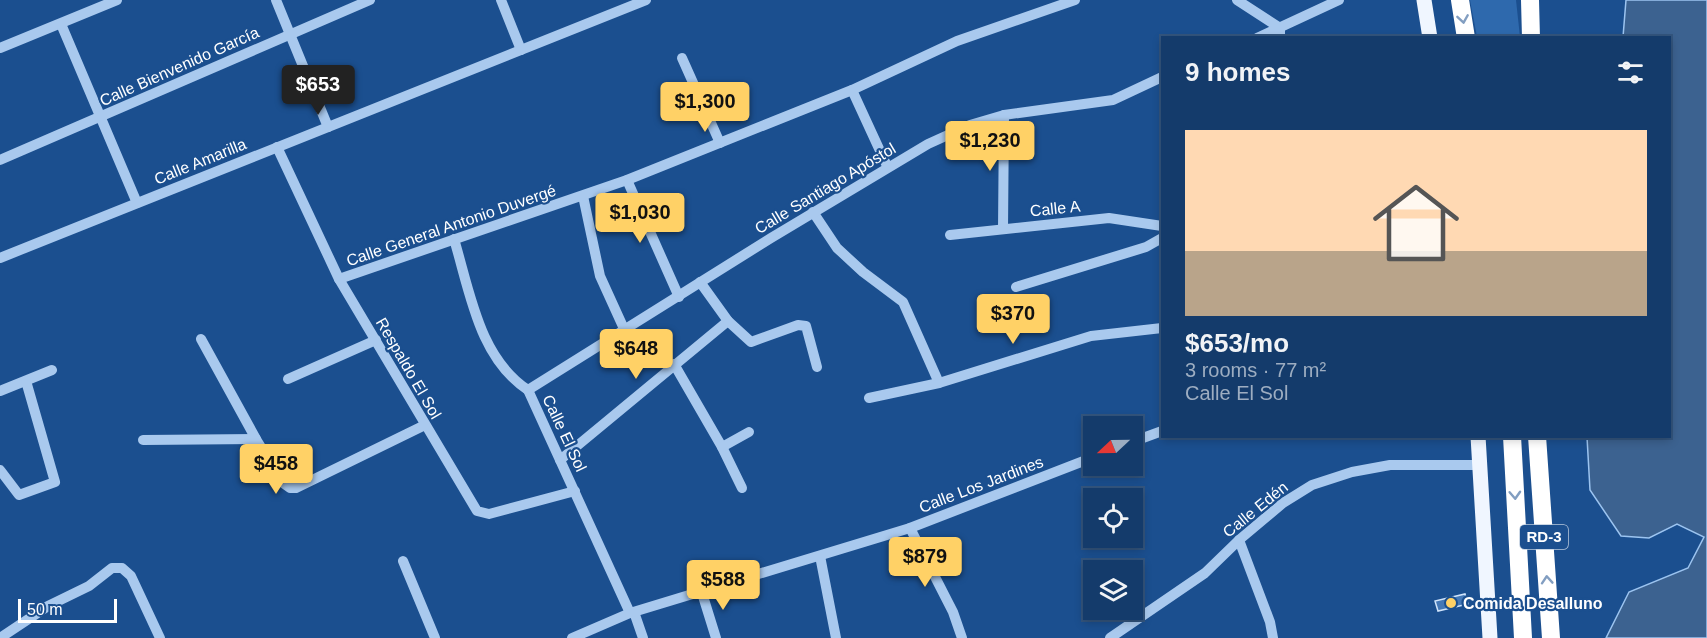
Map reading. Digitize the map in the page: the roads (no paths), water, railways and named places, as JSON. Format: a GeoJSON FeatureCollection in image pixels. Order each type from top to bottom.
{"type":"FeatureCollection","features":[{"type":"Feature","properties":{"kind":"highway"},"geometry":{"type":"LineString","coordinates":[[1460,0],[1466,36]]}},
{"type":"Feature","properties":{"kind":"highway"},"geometry":{"type":"LineString","coordinates":[[1530,0],[1531,36]]}},
{"type":"Feature","properties":{"kind":"highway","name":"RD-3"},"geometry":{"type":"LineString","coordinates":[[1512,438],[1523,638]]}},
{"type":"Feature","properties":{"kind":"highway","name":"RD-3"},"geometry":{"type":"LineString","coordinates":[[1537,438],[1551,638]]}},
{"type":"Feature","properties":{"kind":"main road"},"geometry":{"type":"LineString","coordinates":[[1424,0],[1430,36]]}},
{"type":"Feature","properties":{"kind":"main road"},"geometry":{"type":"LineString","coordinates":[[1478,438],[1490,638]]}},
{"type":"Feature","properties":{"kind":"street"},"geometry":{"type":"LineString","coordinates":[[0,48],[117,0]]}},
{"type":"Feature","properties":{"kind":"street"},"geometry":{"type":"LineString","coordinates":[[276,0],[328,127]]}},
{"type":"Feature","properties":{"kind":"street","name":"Calle Bienvenido García"},"geometry":{"type":"LineString","coordinates":[[0,160],[370,0]]}},
{"type":"Feature","properties":{"kind":"street"},"geometry":{"type":"LineString","coordinates":[[501,0],[521,50]]}},
{"type":"Feature","properties":{"kind":"street","name":"Calle Amarilla"},"geometry":{"type":"LineString","coordinates":[[0,258],[646,0]]}},
{"type":"Feature","properties":{"kind":"street","name":"Calle General Antonio Duvergé"},"geometry":{"type":"LineString","coordinates":[[339,279],[627,180],[852,90],[957,40],[1075,0]]}},
{"type":"Feature","properties":{"kind":"street"},"geometry":{"type":"LineString","coordinates":[[1238,0],[1280,32]]}},
{"type":"Feature","properties":{"kind":"street"},"geometry":{"type":"LineString","coordinates":[[1265,36],[1280,32],[1339,0]]}},
{"type":"Feature","properties":{"kind":"street"},"geometry":{"type":"LineString","coordinates":[[61,24],[136,203]]}},
{"type":"Feature","properties":{"kind":"street"},"geometry":{"type":"LineString","coordinates":[[682,58],[720,143]]}},
{"type":"Feature","properties":{"kind":"street","name":"Calle Santiago Apóstol"},"geometry":{"type":"LineString","coordinates":[[528,390],[888,166],[970,125],[1004,115],[1113,100],[1161,76]]}},
{"type":"Feature","properties":{"kind":"street"},"geometry":{"type":"LineString","coordinates":[[852,90],[888,166]]}},
{"type":"Feature","properties":{"kind":"street"},"geometry":{"type":"LineString","coordinates":[[1004,115],[1004,229]]}},
{"type":"Feature","properties":{"kind":"street","name":"Respaldo El Sol"},"geometry":{"type":"LineString","coordinates":[[277,147],[339,279],[477,511],[489,514],[575,491]]}},
{"type":"Feature","properties":{"kind":"street"},"geometry":{"type":"LineString","coordinates":[[627,180],[679,297]]}},
{"type":"Feature","properties":{"kind":"street"},"geometry":{"type":"LineString","coordinates":[[583,196],[600,276],[625,331]]}},
{"type":"Feature","properties":{"kind":"street"},"geometry":{"type":"LineString","coordinates":[[813,212],[837,248],[863,272],[903,302],[939,383]]}},
{"type":"Feature","properties":{"kind":"street","name":"Calle A"},"geometry":{"type":"LineString","coordinates":[[950,235],[1109,218],[1161,226]]}},
{"type":"Feature","properties":{"kind":"street","name":"Calle El Sol"},"geometry":{"type":"LineString","coordinates":[[454,239],[482,332],[503,370],[528,390],[643,638]]}},
{"type":"Feature","properties":{"kind":"street"},"geometry":{"type":"LineString","coordinates":[[1016,287],[1146,247],[1161,239]]}},
{"type":"Feature","properties":{"kind":"street"},"geometry":{"type":"LineString","coordinates":[[700,282],[728,321],[751,342],[802,324],[806,326],[817,367]]}},
{"type":"Feature","properties":{"kind":"street"},"geometry":{"type":"LineString","coordinates":[[560,459],[623,410],[674,364],[728,321]]}},
{"type":"Feature","properties":{"kind":"street"},"geometry":{"type":"LineString","coordinates":[[869,398],[939,383],[1091,336],[1161,328]]}},
{"type":"Feature","properties":{"kind":"street"},"geometry":{"type":"LineString","coordinates":[[201,339],[256,439],[283,483],[290,488],[296,488],[425,425]]}},
{"type":"Feature","properties":{"kind":"street"},"geometry":{"type":"LineString","coordinates":[[288,379],[376,340]]}},
{"type":"Feature","properties":{"kind":"street"},"geometry":{"type":"LineString","coordinates":[[674,364],[722,447],[742,488]]}},
{"type":"Feature","properties":{"kind":"street"},"geometry":{"type":"LineString","coordinates":[[0,392],[52,370]]}},
{"type":"Feature","properties":{"kind":"street"},"geometry":{"type":"LineString","coordinates":[[0,470],[19,495],[55,482],[26,381]]}},
{"type":"Feature","properties":{"kind":"street"},"geometry":{"type":"LineString","coordinates":[[1143,438],[1161,431]]}},
{"type":"Feature","properties":{"kind":"street"},"geometry":{"type":"LineString","coordinates":[[722,447],[749,432]]}},
{"type":"Feature","properties":{"kind":"street"},"geometry":{"type":"LineString","coordinates":[[142,440],[256,439]]}},
{"type":"Feature","properties":{"kind":"street","name":"Calle Los Jardines"},"geometry":{"type":"LineString","coordinates":[[577,637],[632,612],[702,593],[910,528],[1083,461]]}},
{"type":"Feature","properties":{"kind":"street","name":"Calle Edén"},"geometry":{"type":"LineString","coordinates":[[1110,638],[1205,573],[1239,540],[1283,503],[1312,485],[1352,472],[1390,465],[1480,465]]}},
{"type":"Feature","properties":{"kind":"street"},"geometry":{"type":"LineString","coordinates":[[910,528],[953,612],[962,638]]}},
{"type":"Feature","properties":{"kind":"street"},"geometry":{"type":"LineString","coordinates":[[1239,540],[1270,622],[1273,638]]}},
{"type":"Feature","properties":{"kind":"street"},"geometry":{"type":"LineString","coordinates":[[820,556],[836,638]]}},
{"type":"Feature","properties":{"kind":"street"},"geometry":{"type":"LineString","coordinates":[[403,561],[435,638]]}},
{"type":"Feature","properties":{"kind":"street"},"geometry":{"type":"LineString","coordinates":[[0,638],[48,606],[89,586],[112,568],[122,568],[131,576],[160,638]]}},
{"type":"Feature","properties":{"kind":"street"},"geometry":{"type":"LineString","coordinates":[[702,593],[716,638]]}},
{"type":"Feature","properties":{"kind":"place","name":"Comida Desalluno"},"geometry":{"type":"Point","coordinates":[1451,603]}}]}
